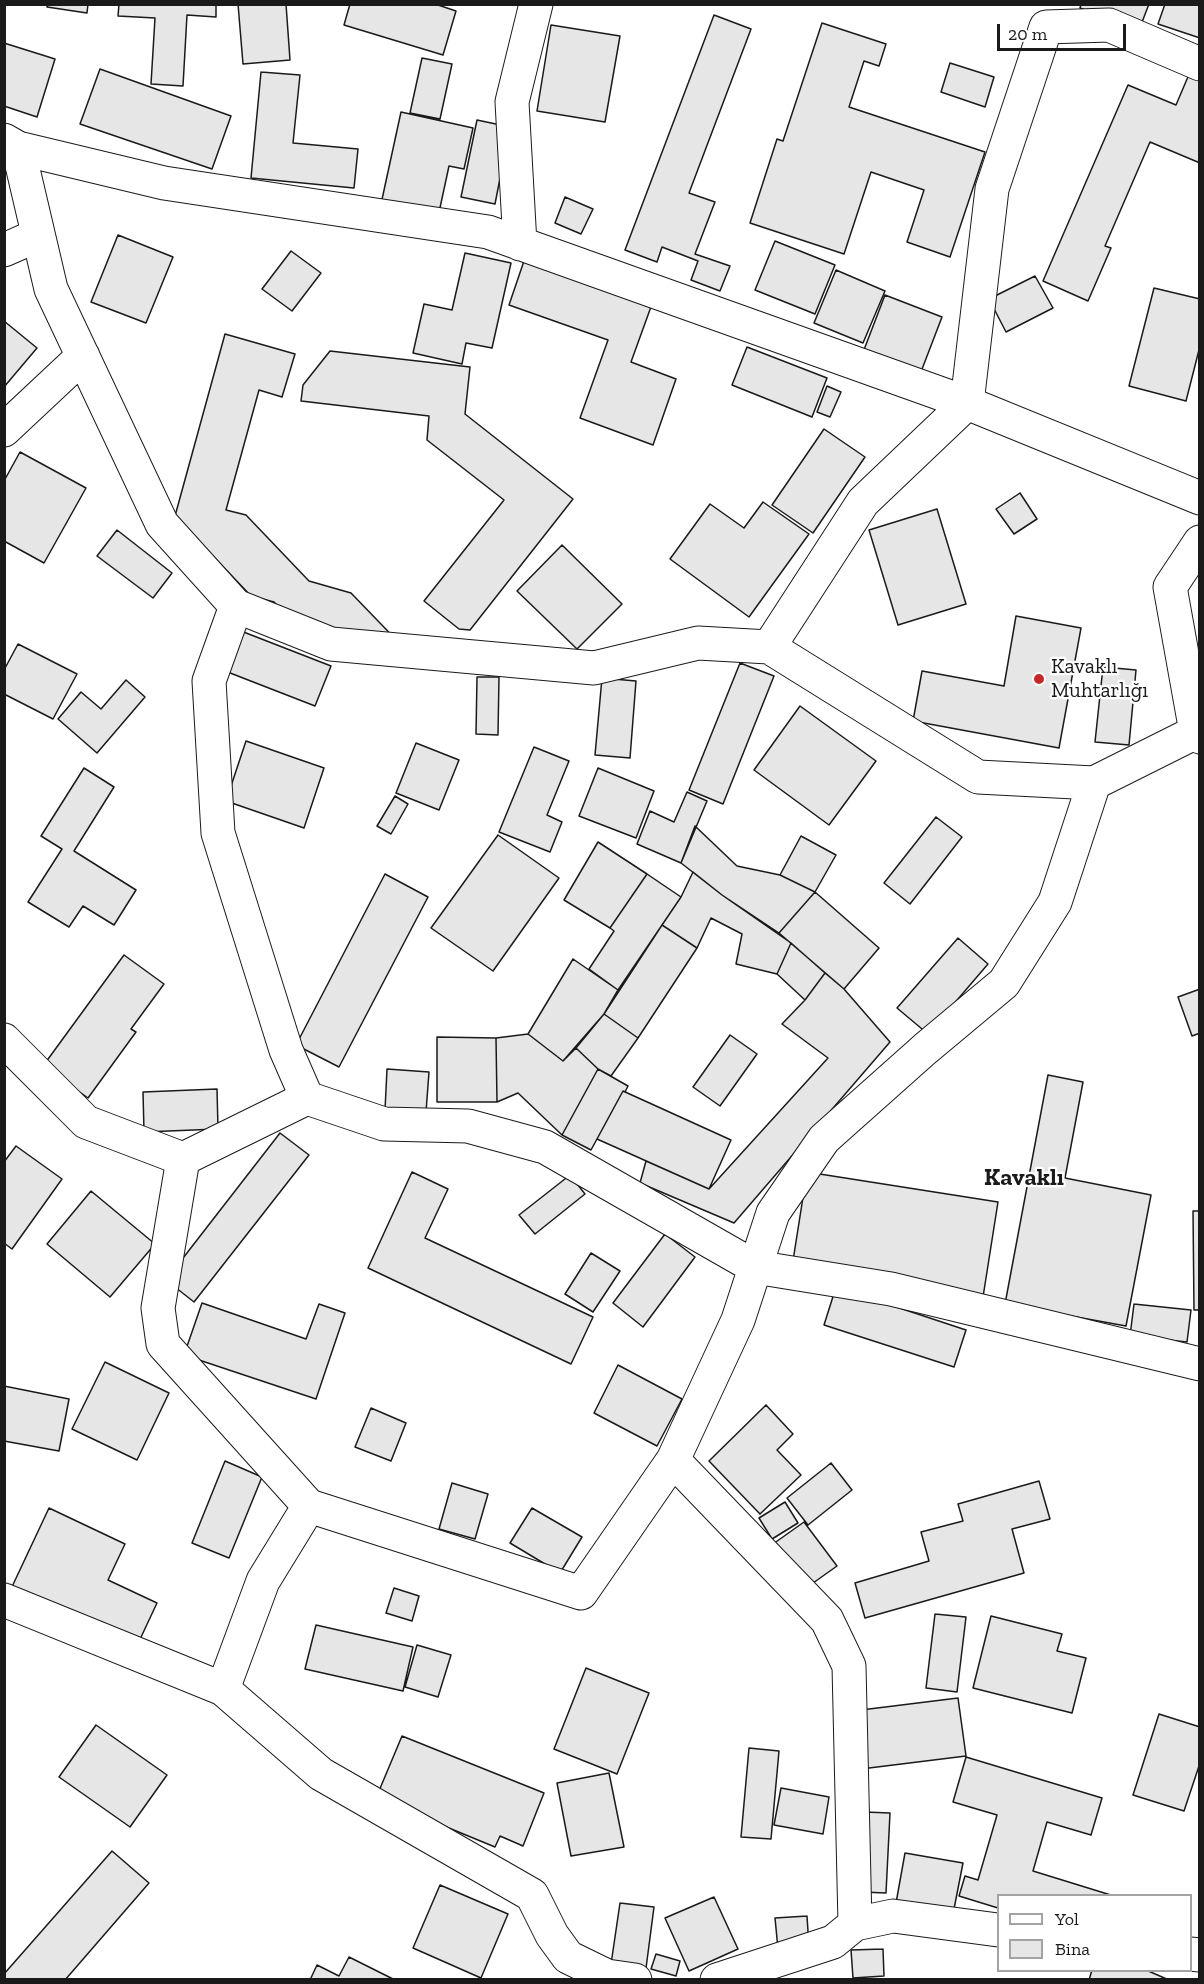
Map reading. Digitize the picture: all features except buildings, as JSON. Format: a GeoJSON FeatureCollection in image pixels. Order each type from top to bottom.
{"type":"FeatureCollection","features":[{"type":"Feature","properties":{"kind":"street"},"geometry":{"type":"LineString","coordinates":[[520,244],[512,102],[536,4]]}},
{"type":"Feature","properties":{"kind":"street"},"geometry":{"type":"LineString","coordinates":[[769,647],[863,502],[968,403],[992,189],[1046,27],[1109,25],[1200,64]]}},
{"type":"Feature","properties":{"kind":"street"},"geometry":{"type":"LineString","coordinates":[[11,144],[164,183],[488,232],[968,403],[1200,498]]}},
{"type":"Feature","properties":{"kind":"street"},"geometry":{"type":"LineString","coordinates":[[11,144],[38,235],[51,289],[162,524],[236,606],[331,644],[594,668],[698,643],[769,647],[978,777],[1094,783],[1198,735],[1170,587],[1200,542]]}},
{"type":"Feature","properties":{"kind":"street"},"geometry":{"type":"LineString","coordinates":[[4,250],[38,235]]}},
{"type":"Feature","properties":{"kind":"street"},"geometry":{"type":"LineString","coordinates":[[4,430],[82,356]]}},
{"type":"Feature","properties":{"kind":"street"},"geometry":{"type":"LineString","coordinates":[[236,606],[209,681],[218,833],[286,1050],[307,1098]]}},
{"type":"Feature","properties":{"kind":"street"},"geometry":{"type":"LineString","coordinates":[[183,1159],[158,1308],[163,1344],[309,1506],[581,1593],[673,1460],[738,1320],[773,1213],[824,1139],[925,1049],[1004,983],[1055,902],[1094,783]]}},
{"type":"Feature","properties":{"kind":"street"},"geometry":{"type":"LineString","coordinates":[[4,1040],[86,1122],[183,1159],[307,1098],[384,1124],[468,1126],[545,1146],[755,1267],[891,1289],[1200,1364]]}},
{"type":"Feature","properties":{"kind":"street"},"geometry":{"type":"LineString","coordinates":[[673,1460],[827,1620],[849,1666],[855,1924]]}},
{"type":"Feature","properties":{"kind":"street"},"geometry":{"type":"LineString","coordinates":[[223,1689],[263,1581],[309,1506]]}},
{"type":"Feature","properties":{"kind":"street"},"geometry":{"type":"LineString","coordinates":[[4,1600],[223,1689],[321,1774],[532,1895],[552,1935],[562,1968],[634,1980]]}},
{"type":"Feature","properties":{"kind":"street"},"geometry":{"type":"LineString","coordinates":[[717,1980],[833,1942],[855,1924],[893,1916],[997,1930]]}},
{"type":"Feature","properties":{"kind":"place","name":"Kavaklı Muhtarlığı"},"geometry":{"type":"Point","coordinates":[1039,679]}},
{"type":"Feature","properties":{"kind":"district","name":"Kavaklı"},"geometry":{"type":"Point","coordinates":[1024,1178]}}]}
